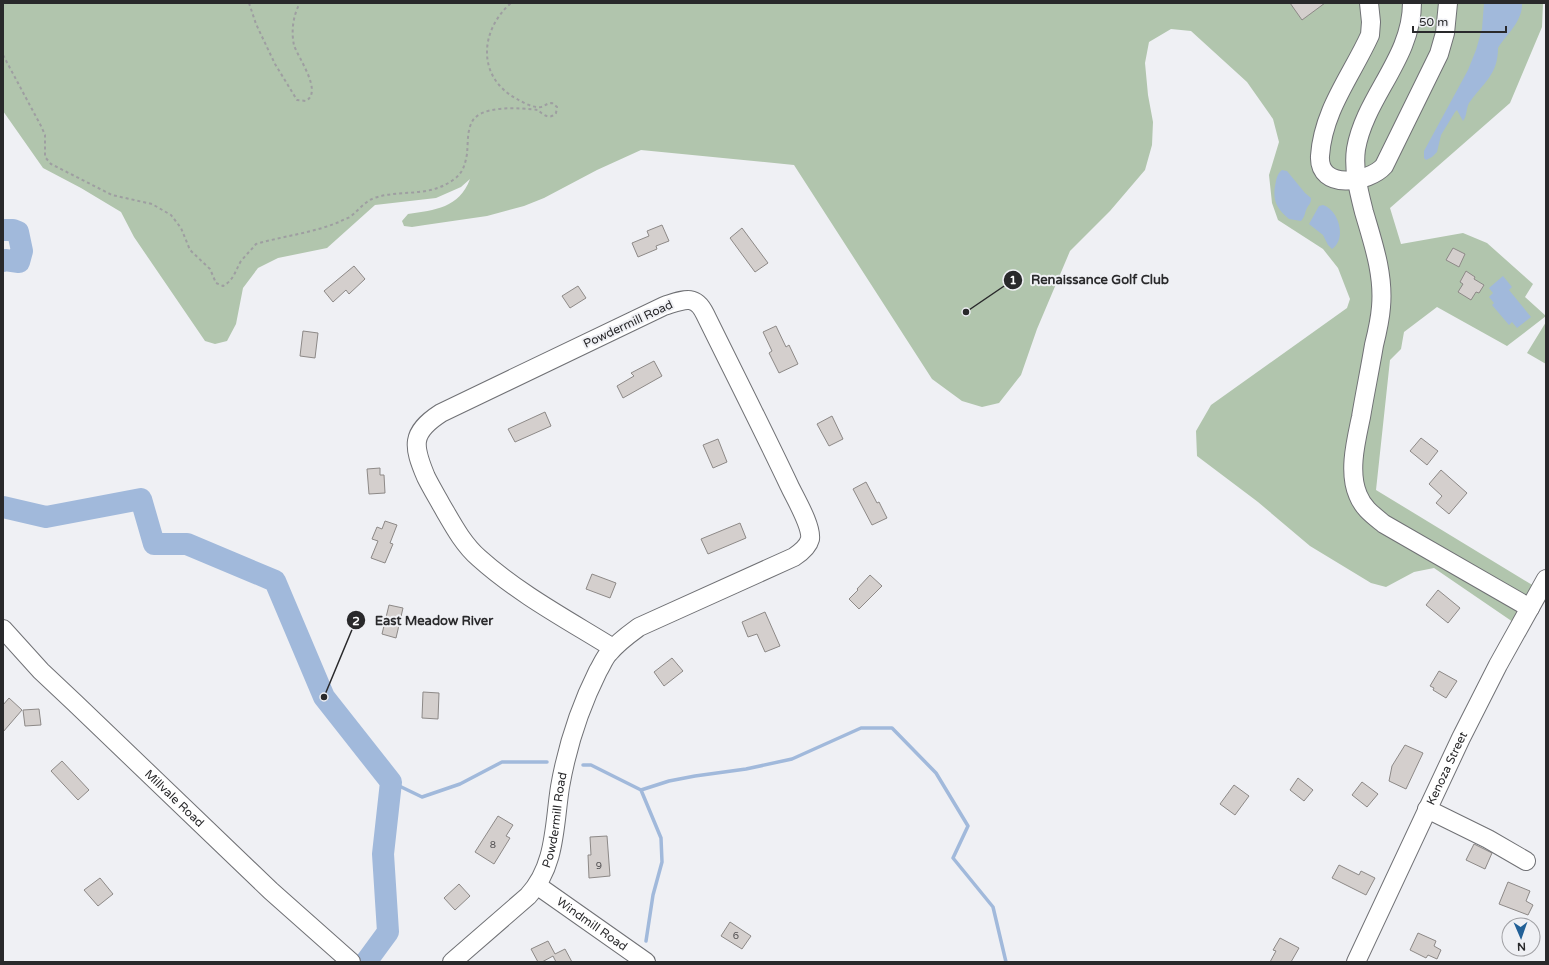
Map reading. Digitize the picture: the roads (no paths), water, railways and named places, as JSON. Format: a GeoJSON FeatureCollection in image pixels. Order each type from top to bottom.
{"type":"FeatureCollection","features":[{"type":"Feature","properties":{"kind":"street"},"geometry":{"type":"LineString","coordinates":[[1369,3],[1371,22],[1370,34],[1333,105],[1325,129],[1320,157],[1322,169],[1328,177],[1338,181],[1357,179],[1376,173],[1384,166],[1439,54],[1445,33],[1448,3]]}},
{"type":"Feature","properties":{"kind":"street"},"geometry":{"type":"LineString","coordinates":[[1412,3],[1410,23],[1405,43],[1369,112],[1359,137],[1356,157],[1357,179],[1379,269],[1381,294],[1379,319],[1354,459],[1354,483],[1358,495],[1367,510],[1384,524],[1530,608]]}},
{"type":"Feature","properties":{"kind":"street","name":"Powdermill Road"},"geometry":{"type":"LineString","coordinates":[[452,962],[538,886],[548,861],[555,833],[560,786],[572,737],[589,689],[608,654],[613,648],[622,639],[639,627],[794,557],[802,552],[810,540],[810,532],[806,521],[786,479],[706,314],[696,301],[684,300],[664,306],[441,414],[421,429],[417,437],[417,455],[428,482],[460,537],[478,558],[523,592],[613,648]]}},
{"type":"Feature","properties":{"kind":"street","name":"Kenoza Street"},"geometry":{"type":"LineString","coordinates":[[1356,962],[1427,809],[1498,665],[1546,579]]}},
{"type":"Feature","properties":{"kind":"street","name":"Millvale Road"},"geometry":{"type":"LineString","coordinates":[[3,629],[41,671],[271,891],[351,962]]}},
{"type":"Feature","properties":{"kind":"street"},"geometry":{"type":"LineString","coordinates":[[1427,809],[1488,839],[1526,861]]}},
{"type":"Feature","properties":{"kind":"street","name":"Windmill Road"},"geometry":{"type":"LineString","coordinates":[[538,886],[646,962]]}},
{"type":"Feature","properties":{"kind":"water"},"geometry":{"type":"Polygon","coordinates":[[[1484,3],[1522,3],[1522,10],[1514,27],[1498,48],[1493,72],[1469,103],[1463,121],[1457,110],[1441,135],[1437,152],[1426,160],[1424,158],[1424,151],[1468,70],[1476,50],[1482,29],[1484,3]]]}},
{"type":"Feature","properties":{"kind":"water"},"geometry":{"type":"Polygon","coordinates":[[[1282,170],[1287,171],[1311,198],[1301,221],[1289,219],[1280,211],[1276,202],[1274,193],[1276,181],[1282,170]]]}},
{"type":"Feature","properties":{"kind":"water"},"geometry":{"type":"Polygon","coordinates":[[[1323,205],[1329,208],[1337,218],[1339,225],[1339,239],[1337,244],[1332,249],[1328,245],[1323,235],[1309,224],[1319,206],[1323,205]]]}},
{"type":"Feature","properties":{"kind":"water"},"geometry":{"type":"Polygon","coordinates":[[[1503,276],[1512,287],[1509,290],[1531,317],[1517,328],[1512,322],[1509,325],[1492,305],[1494,303],[1489,297],[1493,293],[1489,288],[1503,276]]]}},
{"type":"Feature","properties":{"kind":"waterway"},"geometry":{"type":"LineString","coordinates":[[3,230],[13,230],[18,232],[22,251],[19,262],[3,261]]}},
{"type":"Feature","properties":{"kind":"waterway"},"geometry":{"type":"LineString","coordinates":[[3,507],[46,517],[141,499],[154,544],[187,544],[275,581],[324,697],[391,782],[383,854],[388,932],[366,962]]}},
{"type":"Feature","properties":{"kind":"waterway"},"geometry":{"type":"LineString","coordinates":[[583,765],[591,765],[641,790],[669,781],[746,769],[792,759],[861,728],[892,728],[936,773],[968,826],[953,858],[993,907],[1006,962]]}},
{"type":"Feature","properties":{"kind":"waterway"},"geometry":{"type":"LineString","coordinates":[[391,782],[422,797],[460,784],[502,762],[547,762]]}},
{"type":"Feature","properties":{"kind":"waterway"},"geometry":{"type":"LineString","coordinates":[[641,790],[661,838],[662,862],[653,895],[646,941]]}},
{"type":"Feature","properties":{"kind":"place","name":"Renaissance Golf Club"},"geometry":{"type":"Point","coordinates":[966,312]}},
{"type":"Feature","properties":{"kind":"place","name":"East Meadow River"},"geometry":{"type":"Point","coordinates":[324,697]}}]}
